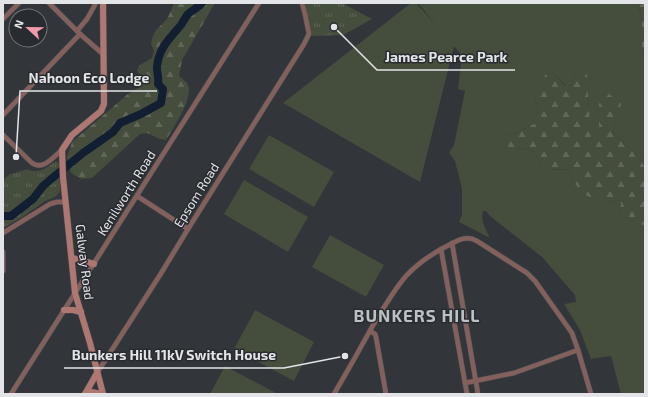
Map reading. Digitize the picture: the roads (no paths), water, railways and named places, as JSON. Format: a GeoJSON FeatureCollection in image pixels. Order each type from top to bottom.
{"type":"FeatureCollection","features":[{"type":"Feature","properties":{"kind":"street"},"geometry":{"type":"LineString","coordinates":[[3,19],[19,3]]}},
{"type":"Feature","properties":{"kind":"street"},"geometry":{"type":"LineString","coordinates":[[49,3],[104,55]]}},
{"type":"Feature","properties":{"kind":"street"},"geometry":{"type":"LineString","coordinates":[[3,115],[79,32],[96,3]]}},
{"type":"Feature","properties":{"kind":"street"},"geometry":{"type":"LineString","coordinates":[[3,135],[32,163],[36,166],[42,165],[62,150],[72,135],[101,111],[105,102],[103,3]]}},
{"type":"Feature","properties":{"kind":"street","name":"Kenilworth Road"},"geometry":{"type":"LineString","coordinates":[[11,394],[259,3]]}},
{"type":"Feature","properties":{"kind":"street","name":"Epsom Road"},"geometry":{"type":"LineString","coordinates":[[85,394],[307,38],[309,34],[302,3]]}},
{"type":"Feature","properties":{"kind":"street","name":"Galway Road"},"geometry":{"type":"LineString","coordinates":[[62,150],[63,177],[75,293],[98,373],[102,394]]}},
{"type":"Feature","properties":{"kind":"street"},"geometry":{"type":"LineString","coordinates":[[137,196],[188,228]]}},
{"type":"Feature","properties":{"kind":"street"},"geometry":{"type":"LineString","coordinates":[[3,233],[50,204],[66,202]]}},
{"type":"Feature","properties":{"kind":"street"},"geometry":{"type":"LineString","coordinates":[[334,394],[393,292],[407,275],[421,262],[441,249],[463,239],[472,238],[531,277],[572,333],[590,394]]}},
{"type":"Feature","properties":{"kind":"street"},"geometry":{"type":"LineString","coordinates":[[452,243],[478,394]]}},
{"type":"Feature","properties":{"kind":"street"},"geometry":{"type":"LineString","coordinates":[[441,249],[467,394]]}},
{"type":"Feature","properties":{"kind":"street"},"geometry":{"type":"LineString","coordinates":[[3,252],[3,271]]}},
{"type":"Feature","properties":{"kind":"street"},"geometry":{"type":"LineString","coordinates":[[72,258],[94,264]]}},
{"type":"Feature","properties":{"kind":"street"},"geometry":{"type":"LineString","coordinates":[[64,310],[81,312]]}},
{"type":"Feature","properties":{"kind":"street"},"geometry":{"type":"LineString","coordinates":[[370,331],[375,334],[376,337],[386,394]]}},
{"type":"Feature","properties":{"kind":"street"},"geometry":{"type":"LineString","coordinates":[[465,383],[514,373],[578,350]]}},
{"type":"Feature","properties":{"kind":"street"},"geometry":{"type":"LineString","coordinates":[[85,394],[91,392],[102,394]]}},
{"type":"Feature","properties":{"kind":"waterway"},"geometry":{"type":"LineString","coordinates":[[3,216],[11,216],[33,199],[43,186],[83,153],[113,132],[120,123],[161,103],[163,89],[158,84],[157,68],[159,55],[188,14],[202,3]]}},
{"type":"Feature","properties":{"kind":"place","name":"James Pearce Park"},"geometry":{"type":"Point","coordinates":[334,27]}},
{"type":"Feature","properties":{"kind":"place","name":"Nahoon Eco Lodge"},"geometry":{"type":"Point","coordinates":[16,157]}},
{"type":"Feature","properties":{"kind":"place","name":"Bunkers Hill 11kV Switch House"},"geometry":{"type":"Point","coordinates":[345,356]}},
{"type":"Feature","properties":{"kind":"district","name":"BUNKERS HILL"},"geometry":{"type":"Point","coordinates":[417,315]}}]}
